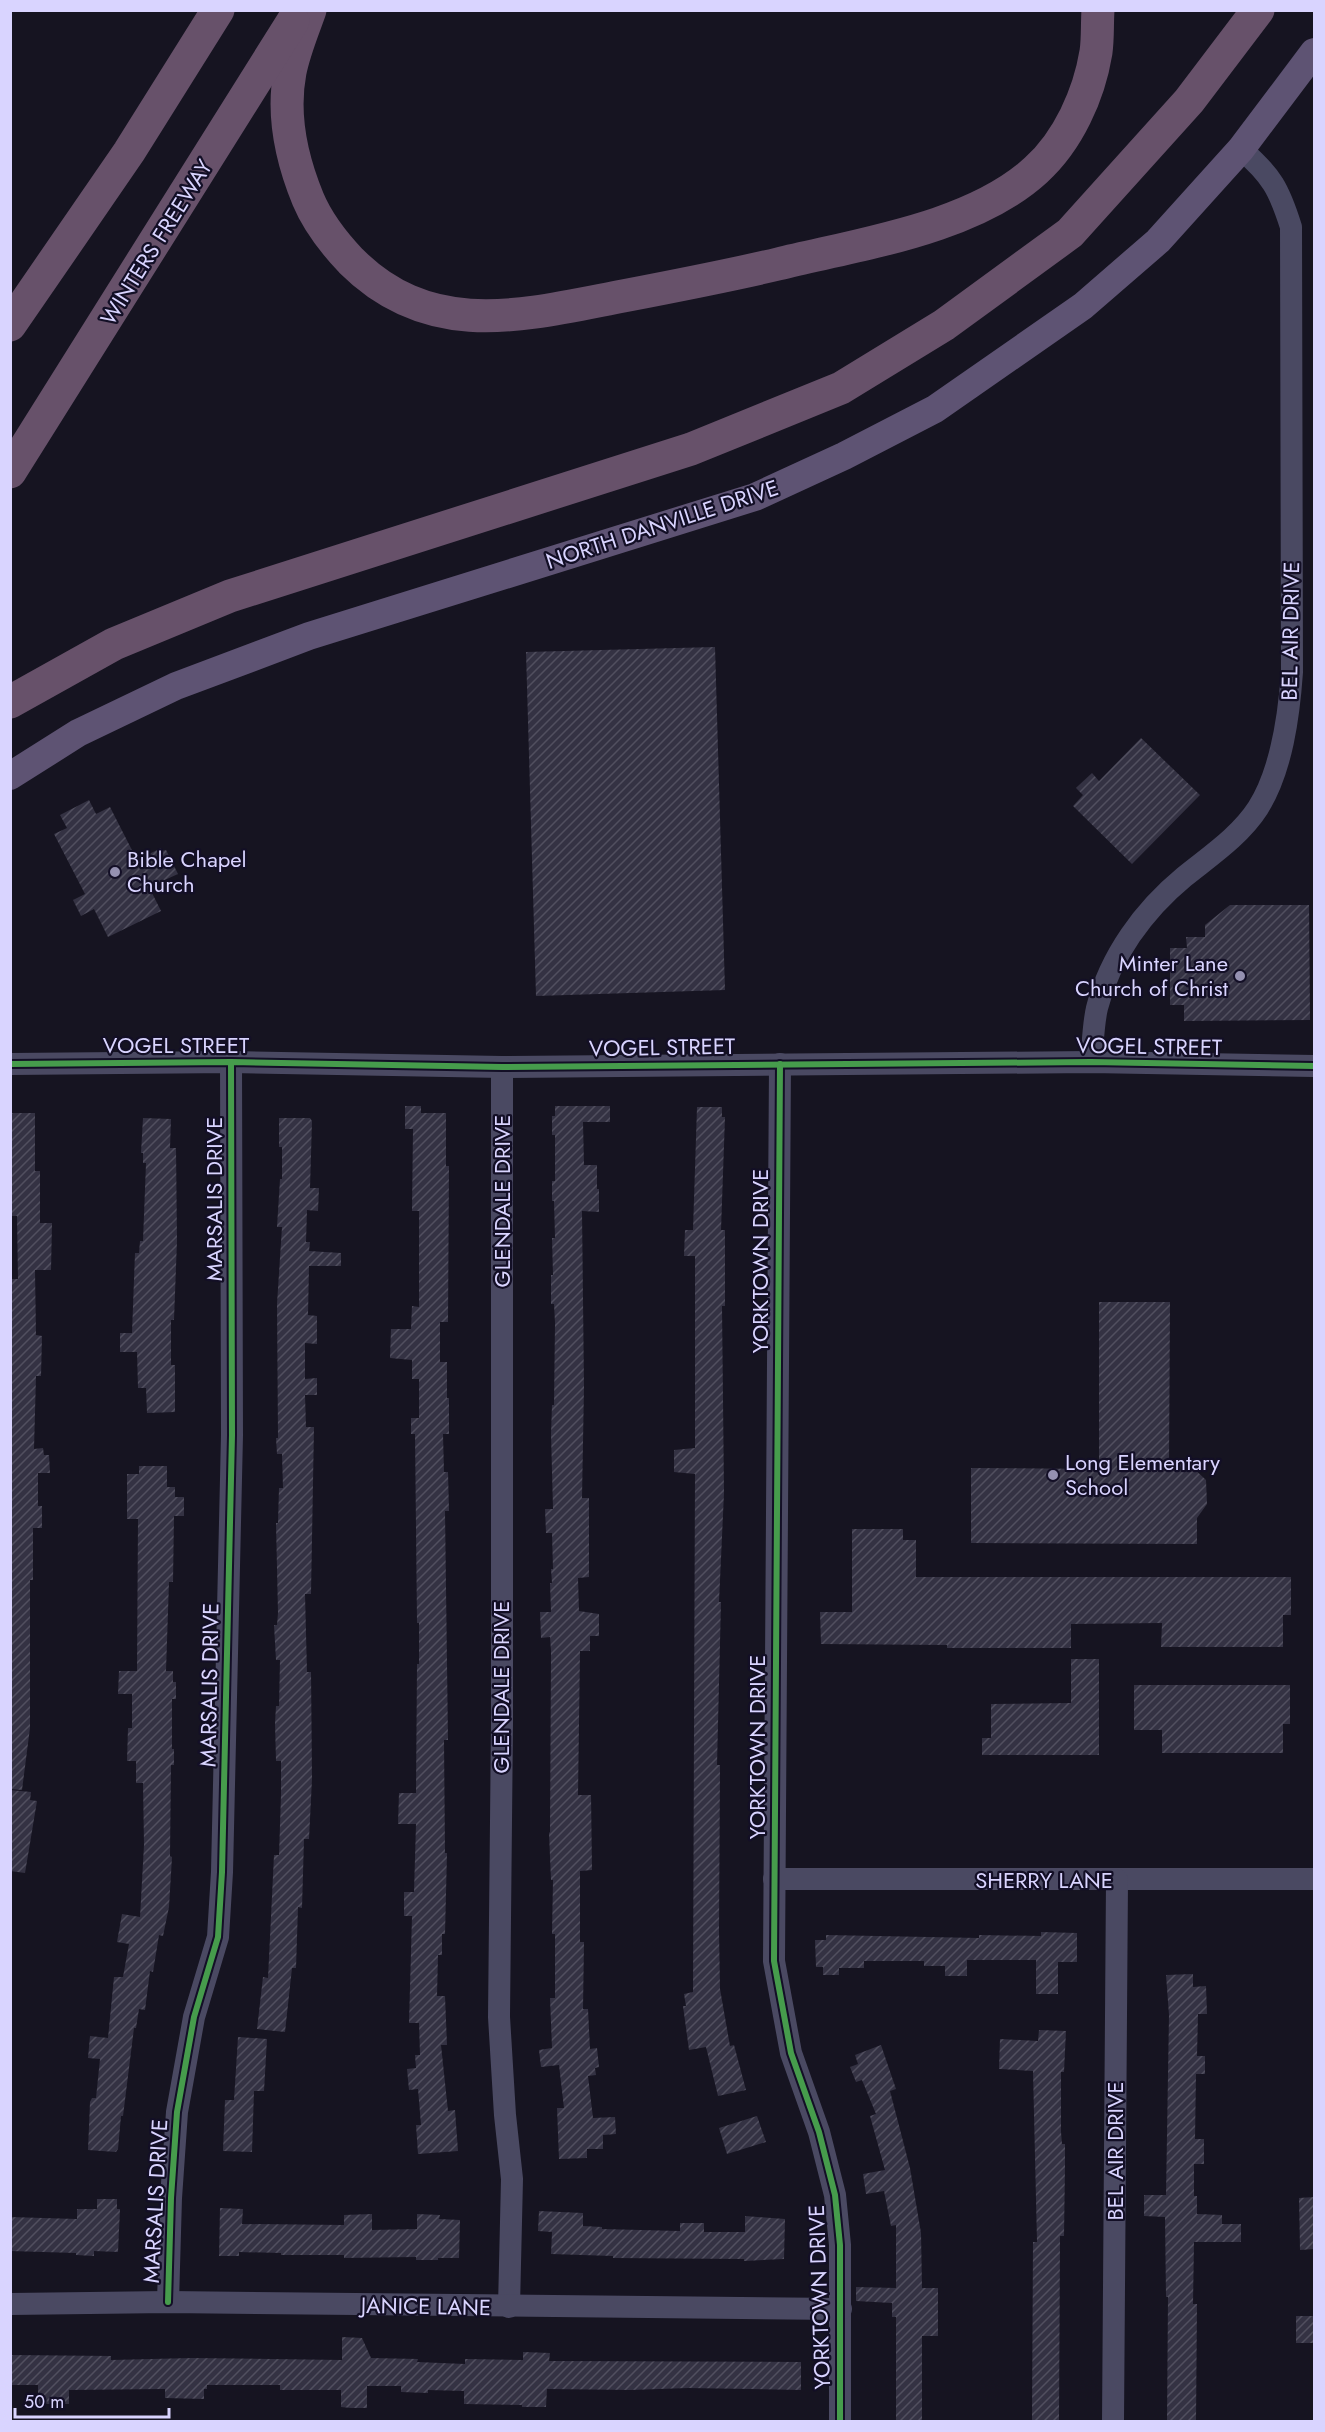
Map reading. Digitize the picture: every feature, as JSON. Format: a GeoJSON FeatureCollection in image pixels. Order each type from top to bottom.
{"type":"FeatureCollection","features":[{"type":"Feature","properties":{"kind":"highway"},"geometry":{"type":"LineString","coordinates":[[10,325],[129,152],[218,10]]}},
{"type":"Feature","properties":{"kind":"highway","name":"WINTERS FREEWAY"},"geometry":{"type":"LineString","coordinates":[[10,472],[300,10]]}},
{"type":"Feature","properties":{"kind":"highway"},"geometry":{"type":"LineString","coordinates":[[310,10],[290,71],[288,97],[289,129],[295,160],[315,216],[338,247],[362,271],[385,289],[411,303],[442,313],[508,316],[553,310],[738,273],[887,237],[967,214],[977,209],[1007,193],[1037,169],[1058,145],[1071,124],[1086,91],[1092,70],[1096,50],[1098,10]]}},
{"type":"Feature","properties":{"kind":"highway"},"geometry":{"type":"LineString","coordinates":[[10,702],[114,644],[230,596],[691,449],[841,387],[944,325],[1070,233],[1189,100],[1258,10]]}},
{"type":"Feature","properties":{"kind":"highway"},"geometry":{"type":"LineString","coordinates":[[10,286],[129,152]]}},
{"type":"Feature","properties":{"kind":"main road","name":"NORTH DANVILLE DRIVE"},"geometry":{"type":"LineString","coordinates":[[10,776],[78,733],[176,686],[309,636],[755,497],[844,456],[935,408],[1083,306],[1158,241],[1241,149],[1314,52]]}},
{"type":"Feature","properties":{"kind":"street","name":"BEL AIR DRIVE"},"geometry":{"type":"LineString","coordinates":[[1091,1062],[1096,1009],[1110,968],[1138,924],[1167,891],[1236,834],[1258,808],[1274,770],[1288,720],[1292,672],[1291,228],[1281,195],[1265,170],[1241,149]]}},
{"type":"Feature","properties":{"kind":"street","name":"VOGEL STREET"},"geometry":{"type":"LineString","coordinates":[[10,1064],[231,1062],[502,1067],[1091,1062],[1314,1066]]}},
{"type":"Feature","properties":{"kind":"street","name":"MARSALIS DRIVE"},"geometry":{"type":"LineString","coordinates":[[168,2302],[171,2198],[177,2112],[194,2017],[218,1938],[222,1872],[232,1435],[231,1062]]}},
{"type":"Feature","properties":{"kind":"street","name":"YORKTOWN DRIVE"},"geometry":{"type":"LineString","coordinates":[[780,1064],[774,1960],[791,2053],[819,2132],[835,2194],[840,2246],[840,2421]]}},
{"type":"Feature","properties":{"kind":"street","name":"GLENDALE DRIVE"},"geometry":{"type":"LineString","coordinates":[[502,1067],[502,1724],[499,2017],[505,2115],[512,2179],[509,2307]]}},
{"type":"Feature","properties":{"kind":"street","name":"SHERRY LANE"},"geometry":{"type":"LineString","coordinates":[[774,1879],[1314,1879]]}},
{"type":"Feature","properties":{"kind":"street","name":"BEL AIR DRIVE"},"geometry":{"type":"LineString","coordinates":[[1113,2421],[1117,1880]]}},
{"type":"Feature","properties":{"kind":"street","name":"JANICE LANE"},"geometry":{"type":"LineString","coordinates":[[10,2304],[168,2302],[841,2309]]}},
{"type":"Feature","properties":{"kind":"building"},"geometry":{"type":"Polygon","coordinates":[[[715,647],[725,990],[536,996],[526,652],[715,647]]]}},
{"type":"Feature","properties":{"kind":"building"},"geometry":{"type":"Polygon","coordinates":[[[1141,738],[1200,795],[1132,864],[1073,806],[1083,795],[1076,788],[1092,773],[1099,781],[1141,738]]]}},
{"type":"Feature","properties":{"kind":"building","name":"Bible Chapel Church"},"geometry":{"type":"Polygon","coordinates":[[[89,800],[96,814],[110,807],[137,860],[161,848],[162,851],[166,850],[178,874],[149,887],[161,911],[108,937],[94,909],[81,916],[73,900],[85,894],[54,834],[67,828],[60,815],[89,800]]]}},
{"type":"Feature","properties":{"kind":"building","name":"Minter Lane Church of Christ"},"geometry":{"type":"Polygon","coordinates":[[[1230,905],[1309,905],[1310,1020],[1184,1021],[1184,1005],[1170,1005],[1170,948],[1187,948],[1186,937],[1205,937],[1205,925],[1230,905]]]}},
{"type":"Feature","properties":{"kind":"building"},"geometry":{"type":"Polygon","coordinates":[[[405,1106],[421,1106],[421,1113],[446,1113],[446,1166],[449,1166],[448,1322],[440,1322],[440,1362],[447,1362],[447,1398],[449,1398],[449,1434],[443,1434],[444,1472],[448,1472],[449,1511],[445,1511],[448,1740],[444,1740],[445,1853],[447,1853],[445,1934],[442,1934],[442,1955],[438,1955],[437,1996],[445,1996],[447,2045],[441,2045],[448,2111],[455,2110],[458,2151],[418,2154],[416,2125],[421,2125],[418,2089],[409,2090],[407,2069],[416,2068],[415,2055],[420,2055],[419,2023],[409,2023],[412,1916],[404,1916],[404,1892],[414,1892],[416,1824],[398,1824],[399,1793],[416,1793],[419,1623],[417,1623],[415,1434],[411,1434],[411,1418],[419,1418],[419,1379],[412,1379],[412,1360],[390,1358],[391,1329],[411,1329],[412,1306],[419,1307],[419,1211],[412,1211],[413,1129],[405,1129],[405,1106]]]}},
{"type":"Feature","properties":{"kind":"building"},"geometry":{"type":"Polygon","coordinates":[[[555,1106],[610,1106],[610,1122],[583,1122],[584,1165],[597,1165],[599,1212],[582,1211],[584,1387],[582,1498],[589,1498],[589,1577],[578,1578],[579,1611],[599,1614],[599,1636],[590,1636],[590,1651],[580,1651],[578,1795],[591,1795],[592,1870],[580,1871],[580,1942],[584,1942],[583,2009],[588,2009],[590,2049],[597,2048],[599,2067],[595,2068],[596,2075],[588,2076],[593,2118],[615,2117],[616,2134],[603,2135],[603,2149],[587,2149],[587,2158],[559,2159],[557,2108],[564,2108],[559,2065],[541,2067],[539,2050],[552,2048],[550,1998],[555,1998],[555,1934],[552,1934],[553,1880],[551,1880],[549,1833],[551,1651],[550,1637],[541,1638],[540,1612],[551,1612],[550,1583],[552,1583],[551,1569],[553,1569],[552,1533],[546,1533],[545,1509],[553,1509],[551,1434],[552,1405],[554,1405],[555,1323],[554,1304],[551,1304],[551,1275],[553,1275],[552,1238],[555,1238],[552,1181],[555,1181],[555,1135],[552,1135],[552,1116],[555,1116],[555,1106]]]}},
{"type":"Feature","properties":{"kind":"building"},"geometry":{"type":"Polygon","coordinates":[[[697,1107],[722,1107],[722,1117],[725,1117],[721,1230],[725,1230],[725,1306],[722,1306],[724,1493],[719,1602],[721,1602],[717,1765],[720,1765],[720,1989],[730,2046],[734,2045],[746,2090],[718,2096],[706,2047],[689,2050],[683,2006],[686,2006],[684,1994],[693,1992],[695,1474],[674,1472],[674,1450],[695,1448],[695,1256],[684,1256],[685,1230],[693,1230],[697,1107]]]}},
{"type":"Feature","properties":{"kind":"building"},"geometry":{"type":"Polygon","coordinates":[[[10,1113],[35,1113],[35,1171],[40,1171],[40,1223],[52,1223],[51,1270],[35,1270],[36,1335],[42,1336],[41,1376],[36,1376],[34,1449],[43,1448],[44,1455],[49,1455],[50,1473],[38,1473],[38,1506],[42,1506],[42,1528],[33,1528],[33,1580],[30,1580],[30,1728],[22,1790],[10,1789],[10,1279],[18,1279],[17,1216],[10,1216],[10,1113]]]}},
{"type":"Feature","properties":{"kind":"building"},"geometry":{"type":"Polygon","coordinates":[[[143,1118],[171,1119],[170,1148],[176,1148],[177,1241],[174,1320],[171,1320],[171,1365],[175,1365],[175,1412],[147,1413],[146,1388],[138,1388],[137,1352],[120,1352],[120,1333],[132,1333],[135,1253],[139,1253],[140,1241],[143,1241],[146,1163],[143,1163],[143,1153],[141,1153],[143,1118]]]}},
{"type":"Feature","properties":{"kind":"building"},"geometry":{"type":"Polygon","coordinates":[[[279,1118],[310,1118],[312,1121],[310,1188],[319,1188],[318,1211],[307,1210],[306,1242],[310,1242],[309,1251],[341,1253],[341,1266],[309,1266],[308,1315],[317,1316],[317,1344],[305,1343],[305,1379],[317,1378],[317,1395],[305,1395],[306,1427],[314,1427],[311,1594],[305,1594],[307,1672],[311,1672],[312,1779],[309,1839],[304,1839],[302,1908],[298,1907],[296,1968],[292,1968],[285,2032],[257,2029],[263,1977],[268,1978],[274,1855],[279,1855],[281,1795],[281,1761],[276,1761],[275,1723],[276,1706],[279,1706],[280,1660],[276,1660],[274,1625],[277,1625],[278,1613],[276,1523],[278,1523],[279,1488],[283,1488],[282,1454],[277,1454],[276,1438],[278,1438],[277,1304],[282,1227],[277,1227],[280,1179],[282,1179],[279,1118]]]}},
{"type":"Feature","properties":{"kind":"building"},"geometry":{"type":"Polygon","coordinates":[[[1099,1302],[1170,1302],[1169,1464],[1189,1464],[1206,1480],[1207,1504],[1197,1518],[1197,1544],[971,1543],[971,1468],[1099,1469],[1099,1302]]]}},
{"type":"Feature","properties":{"kind":"building"},"geometry":{"type":"Polygon","coordinates":[[[139,1466],[167,1466],[167,1487],[175,1487],[175,1497],[184,1497],[184,1516],[174,1516],[173,1582],[169,1582],[166,1671],[173,1671],[173,1682],[176,1682],[176,1699],[172,1699],[174,1765],[171,1765],[170,1856],[172,1857],[169,1907],[163,1936],[159,1935],[153,1972],[150,1971],[145,2010],[139,2009],[136,2028],[134,2028],[116,2152],[88,2150],[90,2102],[92,2098],[96,2098],[100,2059],[88,2058],[90,2036],[108,2038],[114,1977],[123,1977],[129,1944],[117,1942],[122,1914],[140,1917],[144,1845],[143,1783],[136,1783],[136,1761],[127,1761],[128,1728],[132,1728],[132,1694],[118,1694],[119,1671],[137,1671],[138,1519],[127,1519],[127,1474],[139,1474],[139,1466]]]}},
{"type":"Feature","properties":{"kind":"building"},"geometry":{"type":"Polygon","coordinates":[[[852,1529],[903,1529],[903,1540],[916,1540],[916,1577],[1291,1577],[1291,1615],[1283,1615],[1283,1647],[1161,1647],[1162,1623],[1071,1624],[1071,1648],[947,1648],[947,1645],[821,1644],[820,1612],[852,1612],[852,1529]]]}},
{"type":"Feature","properties":{"kind":"building"},"geometry":{"type":"Polygon","coordinates":[[[1071,1659],[1099,1659],[1099,1755],[982,1755],[982,1738],[991,1738],[991,1704],[1071,1703],[1071,1659]]]}},
{"type":"Feature","properties":{"kind":"building"},"geometry":{"type":"Polygon","coordinates":[[[1134,1685],[1290,1685],[1290,1724],[1283,1724],[1283,1753],[1162,1753],[1162,1730],[1134,1730],[1134,1685]]]}},
{"type":"Feature","properties":{"kind":"building"},"geometry":{"type":"Polygon","coordinates":[[[10,1790],[31,1792],[30,1800],[37,1801],[25,1873],[10,1871],[10,1790]]]}},
{"type":"Feature","properties":{"kind":"building"},"geometry":{"type":"Polygon","coordinates":[[[1041,1932],[1077,1933],[1077,1962],[1058,1962],[1058,1994],[1036,1994],[1036,1960],[967,1960],[967,1976],[945,1976],[945,1966],[924,1966],[924,1961],[864,1961],[864,1968],[839,1968],[839,1975],[823,1975],[823,1967],[816,1967],[815,1940],[826,1940],[826,1935],[979,1938],[979,1935],[1041,1936],[1041,1932]]]}},
{"type":"Feature","properties":{"kind":"building"},"geometry":{"type":"Polygon","coordinates":[[[1193,1974],[1193,1987],[1206,1986],[1207,2014],[1198,2014],[1197,2056],[1205,2056],[1205,2074],[1196,2074],[1195,2139],[1204,2139],[1204,2164],[1194,2164],[1194,2196],[1197,2196],[1197,2214],[1222,2215],[1222,2224],[1241,2224],[1241,2242],[1194,2242],[1193,2304],[1197,2304],[1196,2421],[1167,2421],[1168,2297],[1166,2297],[1165,2217],[1144,2216],[1144,2195],[1166,2195],[1169,2015],[1166,1975],[1193,1974]]]}},
{"type":"Feature","properties":{"kind":"building"},"geometry":{"type":"Polygon","coordinates":[[[1039,2030],[1066,2031],[1064,2072],[1061,2072],[1061,2132],[1062,2144],[1065,2144],[1065,2166],[1064,2236],[1060,2236],[1059,2421],[1032,2421],[1033,2242],[1037,2242],[1033,2071],[999,2069],[1000,2039],[1038,2041],[1039,2030]]]}},
{"type":"Feature","properties":{"kind":"building"},"geometry":{"type":"Polygon","coordinates":[[[238,2037],[267,2039],[264,2091],[254,2091],[252,2152],[223,2151],[225,2100],[234,2100],[238,2037]]]}},
{"type":"Feature","properties":{"kind":"building"},"geometry":{"type":"Polygon","coordinates":[[[881,2045],[896,2089],[890,2091],[910,2168],[921,2233],[922,2288],[938,2288],[938,2336],[922,2336],[922,2421],[896,2421],[896,2317],[892,2317],[892,2303],[856,2301],[856,2287],[896,2288],[896,2225],[891,2226],[884,2191],[866,2194],[863,2174],[885,2170],[870,2116],[876,2114],[862,2080],[856,2082],[850,2067],[858,2064],[855,2055],[881,2045]]]}},
{"type":"Feature","properties":{"kind":"building"},"geometry":{"type":"Polygon","coordinates":[[[757,2116],[766,2142],[727,2154],[719,2128],[757,2116]]]}},
{"type":"Feature","properties":{"kind":"building"},"geometry":{"type":"Polygon","coordinates":[[[1314,2197],[1314,2249],[1300,2250],[1299,2198],[1314,2197]]]}},
{"type":"Feature","properties":{"kind":"building"},"geometry":{"type":"Polygon","coordinates":[[[97,2199],[117,2199],[117,2209],[120,2209],[118,2252],[94,2251],[94,2256],[76,2255],[76,2253],[10,2251],[10,2217],[77,2219],[77,2209],[97,2209],[97,2199]]]}},
{"type":"Feature","properties":{"kind":"building"},"geometry":{"type":"Polygon","coordinates":[[[220,2208],[243,2209],[242,2224],[344,2225],[344,2215],[372,2214],[372,2230],[417,2229],[417,2214],[440,2215],[439,2219],[460,2220],[459,2258],[416,2260],[416,2257],[344,2258],[344,2255],[239,2252],[239,2256],[219,2256],[220,2208]]]}},
{"type":"Feature","properties":{"kind":"building"},"geometry":{"type":"Polygon","coordinates":[[[539,2211],[583,2213],[583,2226],[602,2227],[602,2229],[680,2231],[680,2223],[704,2223],[704,2232],[745,2232],[745,2216],[785,2219],[784,2259],[744,2261],[744,2259],[613,2258],[613,2256],[551,2254],[552,2232],[538,2231],[539,2211]]]}},
{"type":"Feature","properties":{"kind":"building"},"geometry":{"type":"Polygon","coordinates":[[[1296,2316],[1314,2316],[1314,2343],[1296,2343],[1296,2316]]]}},
{"type":"Feature","properties":{"kind":"building"},"geometry":{"type":"Polygon","coordinates":[[[342,2337],[362,2338],[371,2358],[418,2359],[417,2362],[465,2364],[465,2359],[523,2360],[523,2352],[550,2353],[549,2361],[801,2362],[801,2390],[547,2389],[546,2407],[522,2407],[522,2405],[464,2404],[464,2391],[401,2392],[401,2386],[367,2386],[367,2408],[351,2408],[341,2407],[341,2390],[280,2390],[280,2385],[207,2385],[207,2389],[204,2389],[204,2399],[165,2398],[165,2389],[69,2390],[69,2404],[38,2404],[38,2385],[10,2385],[12,2355],[111,2356],[111,2360],[192,2358],[342,2360],[342,2337]]]}},
{"type":"Feature","properties":{"kind":"cycle path"},"geometry":{"type":"LineString","coordinates":[[10,1064],[231,1062],[502,1067],[1091,1062],[1314,1066]]}},
{"type":"Feature","properties":{"kind":"cycle path"},"geometry":{"type":"LineString","coordinates":[[168,2302],[171,2198],[177,2112],[194,2017],[218,1937],[222,1872],[232,1435],[231,1062]]}},
{"type":"Feature","properties":{"kind":"cycle path"},"geometry":{"type":"LineString","coordinates":[[780,1064],[774,1961],[791,2053],[819,2132],[835,2195],[840,2245],[840,2422]]}},
{"type":"Feature","properties":{"kind":"place","name":"Bible Chapel Church"},"geometry":{"type":"Point","coordinates":[115,872]}},
{"type":"Feature","properties":{"kind":"place","name":"Minter Lane Church of Christ"},"geometry":{"type":"Point","coordinates":[1240,976]}},
{"type":"Feature","properties":{"kind":"place","name":"Long Elementary School"},"geometry":{"type":"Point","coordinates":[1053,1475]}}]}
